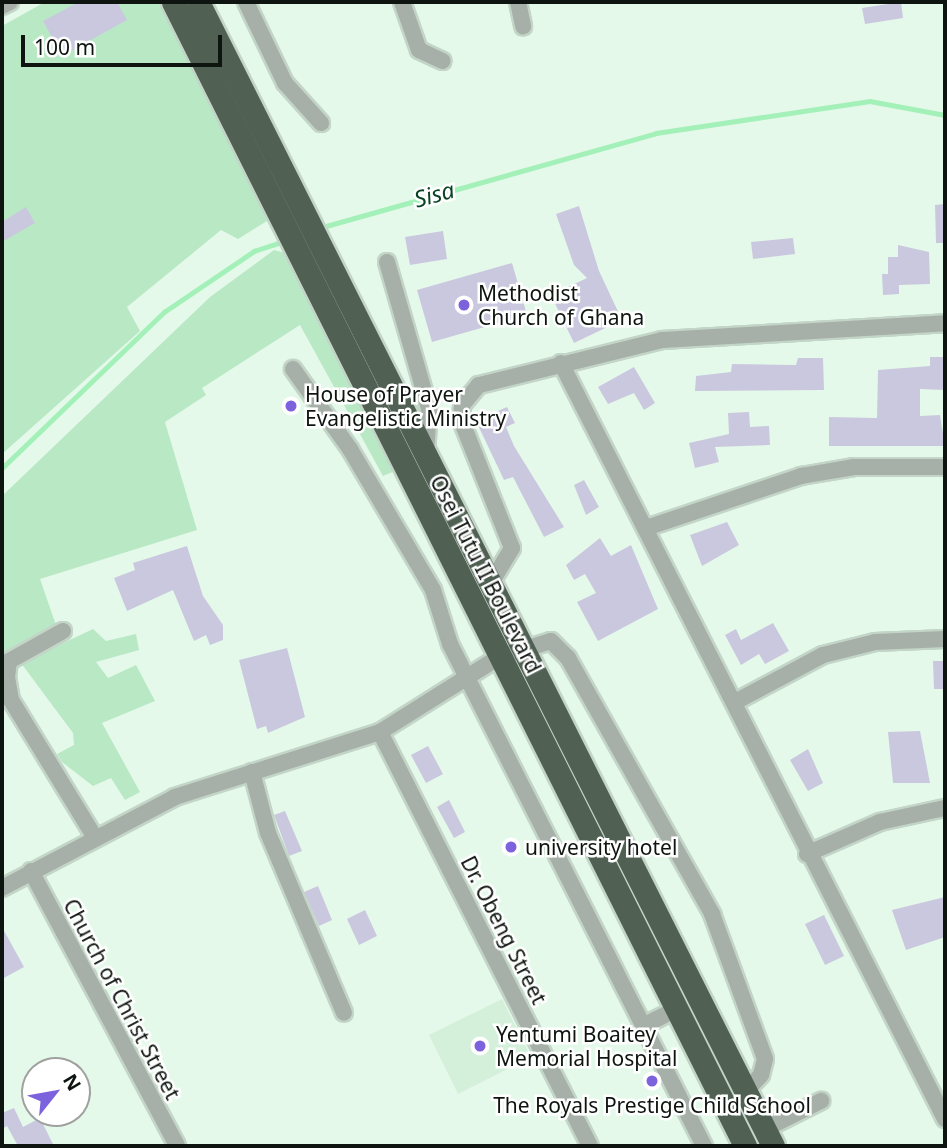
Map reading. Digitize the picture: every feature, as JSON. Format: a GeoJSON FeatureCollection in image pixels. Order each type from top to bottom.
{"type":"FeatureCollection","features":[{"type":"Feature","properties":{"kind":"highway","name":"Osei Tutu II Boulevard"},"geometry":{"type":"LineString","coordinates":[[173,2],[282,190]]}},
{"type":"Feature","properties":{"kind":"highway","name":"Osei Tutu II Boulevard"},"geometry":{"type":"LineString","coordinates":[[198,2],[282,190],[323,272],[499,657],[745,1146]]}},
{"type":"Feature","properties":{"kind":"highway","name":"Osei Tutu II Boulevard"},"geometry":{"type":"LineString","coordinates":[[323,272],[426,455],[769,1137]]}},
{"type":"Feature","properties":{"kind":"street"},"geometry":{"type":"LineString","coordinates":[[2,6],[10,2]]}},
{"type":"Feature","properties":{"kind":"street"},"geometry":{"type":"LineString","coordinates":[[246,2],[285,83],[321,123]]}},
{"type":"Feature","properties":{"kind":"street"},"geometry":{"type":"LineString","coordinates":[[401,2],[419,50],[443,61]]}},
{"type":"Feature","properties":{"kind":"street"},"geometry":{"type":"LineString","coordinates":[[518,2],[523,26]]}},
{"type":"Feature","properties":{"kind":"street"},"geometry":{"type":"LineString","coordinates":[[387,262],[429,408],[426,455]]}},
{"type":"Feature","properties":{"kind":"street"},"geometry":{"type":"LineString","coordinates":[[491,583],[508,560],[510,533],[471,450],[462,405],[491,380],[561,363],[722,333],[945,323]]}},
{"type":"Feature","properties":{"kind":"street"},"geometry":{"type":"LineString","coordinates":[[561,363],[735,702],[807,854],[939,1097],[945,1119]]}},
{"type":"Feature","properties":{"kind":"street"},"geometry":{"type":"LineString","coordinates":[[293,369],[387,508],[433,590],[467,676],[704,1146]]}},
{"type":"Feature","properties":{"kind":"street"},"geometry":{"type":"LineString","coordinates":[[646,528],[801,476],[854,467],[945,467]]}},
{"type":"Feature","properties":{"kind":"street"},"geometry":{"type":"LineString","coordinates":[[63,631],[9,661],[9,688],[94,836]]}},
{"type":"Feature","properties":{"kind":"street"},"geometry":{"type":"LineString","coordinates":[[735,702],[823,655],[875,642],[945,639]]}},
{"type":"Feature","properties":{"kind":"street"},"geometry":{"type":"LineString","coordinates":[[2,888],[94,836],[175,797],[380,732],[499,657],[523,646],[551,641],[568,658],[712,914],[765,1059],[761,1075],[746,1091]]}},
{"type":"Feature","properties":{"kind":"street","name":"Dr. Obeng Street"},"geometry":{"type":"LineString","coordinates":[[380,732],[589,1146]]}},
{"type":"Feature","properties":{"kind":"street"},"geometry":{"type":"LineString","coordinates":[[253,772],[268,833],[344,1013]]}},
{"type":"Feature","properties":{"kind":"street"},"geometry":{"type":"LineString","coordinates":[[807,854],[880,822],[945,808]]}},
{"type":"Feature","properties":{"kind":"street","name":"Church of Christ Street"},"geometry":{"type":"LineString","coordinates":[[30,872],[177,1146]]}},
{"type":"Feature","properties":{"kind":"street"},"geometry":{"type":"LineString","coordinates":[[645,1025],[676,1009]]}},
{"type":"Feature","properties":{"kind":"street"},"geometry":{"type":"LineString","coordinates":[[769,1137],[821,1101]]}},
{"type":"Feature","properties":{"kind":"shaded area","name":"Yentumi Boaitey Memorial Hospital"},"geometry":{"type":"Polygon","coordinates":[[[502,999],[531,1057],[458,1094],[429,1035],[502,999]]]}},
{"type":"Feature","properties":{"kind":"green space"},"geometry":{"type":"Polygon","coordinates":[[[45,2],[160,2],[267,221],[238,239],[221,230],[127,307],[140,331],[2,454],[2,26],[45,2]]]}},
{"type":"Feature","properties":{"kind":"green space"},"geometry":{"type":"Polygon","coordinates":[[[274,250],[285,253],[395,471],[383,476],[300,325],[202,388],[206,395],[165,422],[197,530],[40,579],[57,628],[2,654],[2,496],[210,297],[274,250]]]}},
{"type":"Feature","properties":{"kind":"green space"},"geometry":{"type":"Polygon","coordinates":[[[93,629],[106,641],[136,634],[139,650],[96,662],[108,678],[136,665],[155,701],[102,723],[140,792],[125,800],[111,778],[93,786],[62,762],[57,754],[74,745],[73,733],[21,663],[93,629]]]}},
{"type":"Feature","properties":{"kind":"building"},"geometry":{"type":"Polygon","coordinates":[[[79,2],[117,2],[127,20],[62,56],[43,21],[79,2]]]}},
{"type":"Feature","properties":{"kind":"building"},"geometry":{"type":"Polygon","coordinates":[[[901,2],[903,18],[865,24],[862,8],[901,2]]]}},
{"type":"Feature","properties":{"kind":"building"},"geometry":{"type":"Polygon","coordinates":[[[945,204],[945,243],[936,243],[935,205],[945,204]]]}},
{"type":"Feature","properties":{"kind":"building"},"geometry":{"type":"Polygon","coordinates":[[[579,206],[599,271],[622,320],[574,343],[551,295],[587,278],[574,265],[556,214],[579,206]]]}},
{"type":"Feature","properties":{"kind":"building"},"geometry":{"type":"Polygon","coordinates":[[[26,207],[35,223],[2,242],[2,222],[26,207]]]}},
{"type":"Feature","properties":{"kind":"building"},"geometry":{"type":"Polygon","coordinates":[[[443,231],[447,259],[410,265],[405,237],[443,231]]]}},
{"type":"Feature","properties":{"kind":"building"},"geometry":{"type":"Polygon","coordinates":[[[793,238],[795,254],[753,259],[751,242],[793,238]]]}},
{"type":"Feature","properties":{"kind":"building"},"geometry":{"type":"Polygon","coordinates":[[[898,245],[929,252],[930,284],[899,285],[899,294],[883,295],[882,274],[888,274],[888,257],[898,257],[898,245]]]}},
{"type":"Feature","properties":{"kind":"building"},"geometry":{"type":"Polygon","coordinates":[[[512,263],[527,315],[432,342],[417,290],[512,263]]]}},
{"type":"Feature","properties":{"kind":"building"},"geometry":{"type":"Polygon","coordinates":[[[930,357],[945,357],[945,390],[920,389],[920,416],[940,415],[945,446],[829,446],[829,417],[877,418],[878,370],[930,366],[930,357]]]}},
{"type":"Feature","properties":{"kind":"building"},"geometry":{"type":"Polygon","coordinates":[[[798,358],[823,358],[824,390],[695,391],[696,376],[731,372],[732,364],[796,365],[798,358]]]}},
{"type":"Feature","properties":{"kind":"building"},"geometry":{"type":"Polygon","coordinates":[[[634,367],[655,403],[644,410],[634,393],[608,404],[598,387],[634,367]]]}},
{"type":"Feature","properties":{"kind":"building"},"geometry":{"type":"Polygon","coordinates":[[[507,407],[515,423],[506,427],[514,446],[564,527],[544,537],[513,477],[504,480],[476,421],[507,407]]]}},
{"type":"Feature","properties":{"kind":"building"},"geometry":{"type":"Polygon","coordinates":[[[749,412],[750,427],[769,426],[770,445],[715,447],[719,462],[695,468],[689,443],[729,434],[728,413],[749,412]]]}},
{"type":"Feature","properties":{"kind":"building"},"geometry":{"type":"Polygon","coordinates":[[[584,480],[599,507],[586,515],[574,485],[584,480]]]}},
{"type":"Feature","properties":{"kind":"building"},"geometry":{"type":"Polygon","coordinates":[[[727,522],[739,545],[702,566],[690,535],[727,522]]]}},
{"type":"Feature","properties":{"kind":"building"},"geometry":{"type":"Polygon","coordinates":[[[600,538],[611,556],[631,545],[658,609],[598,641],[577,602],[596,593],[585,574],[574,580],[566,565],[600,538]]]}},
{"type":"Feature","properties":{"kind":"building"},"geometry":{"type":"Polygon","coordinates":[[[187,546],[203,596],[223,625],[223,640],[210,645],[206,635],[194,641],[173,590],[127,611],[114,578],[135,570],[133,563],[187,546]]]}},
{"type":"Feature","properties":{"kind":"building"},"geometry":{"type":"Polygon","coordinates":[[[773,623],[789,651],[765,664],[759,654],[741,665],[725,635],[736,629],[741,640],[773,623]]]}},
{"type":"Feature","properties":{"kind":"building"},"geometry":{"type":"Polygon","coordinates":[[[287,648],[305,717],[268,733],[266,726],[257,729],[239,660],[287,648]]]}},
{"type":"Feature","properties":{"kind":"building"},"geometry":{"type":"Polygon","coordinates":[[[933,661],[945,661],[945,689],[934,689],[933,661]]]}},
{"type":"Feature","properties":{"kind":"building"},"geometry":{"type":"Polygon","coordinates":[[[920,731],[930,783],[893,783],[888,732],[920,731]]]}},
{"type":"Feature","properties":{"kind":"building"},"geometry":{"type":"Polygon","coordinates":[[[428,746],[443,774],[426,783],[411,755],[428,746]]]}},
{"type":"Feature","properties":{"kind":"building"},"geometry":{"type":"Polygon","coordinates":[[[808,749],[823,783],[808,791],[790,760],[808,749]]]}},
{"type":"Feature","properties":{"kind":"building"},"geometry":{"type":"Polygon","coordinates":[[[449,800],[465,832],[454,838],[437,807],[449,800]]]}},
{"type":"Feature","properties":{"kind":"building"},"geometry":{"type":"Polygon","coordinates":[[[285,811],[302,851],[289,856],[274,815],[285,811]]]}},
{"type":"Feature","properties":{"kind":"building"},"geometry":{"type":"Polygon","coordinates":[[[318,886],[332,920],[319,926],[304,892],[318,886]]]}},
{"type":"Feature","properties":{"kind":"building"},"geometry":{"type":"Polygon","coordinates":[[[945,897],[945,937],[906,950],[892,910],[945,897]]]}},
{"type":"Feature","properties":{"kind":"building"},"geometry":{"type":"Polygon","coordinates":[[[365,910],[377,936],[359,945],[347,919],[365,910]]]}},
{"type":"Feature","properties":{"kind":"building"},"geometry":{"type":"Polygon","coordinates":[[[824,915],[844,956],[825,965],[805,924],[824,915]]]}},
{"type":"Feature","properties":{"kind":"building"},"geometry":{"type":"Polygon","coordinates":[[[2,927],[24,967],[2,979],[2,927]]]}},
{"type":"Feature","properties":{"kind":"building"},"geometry":{"type":"Polygon","coordinates":[[[14,1108],[21,1127],[44,1127],[54,1146],[18,1146],[7,1126],[2,1129],[2,1113],[14,1108]]]}},
{"type":"Feature","properties":{"kind":"waterway","name":"Sisa"},"geometry":{"type":"LineString","coordinates":[[319,228],[656,133],[870,101],[945,115]]}},
{"type":"Feature","properties":{"kind":"waterway","name":"Sisa"},"geometry":{"type":"LineString","coordinates":[[2,468],[164,312],[254,251],[284,241]]}},
{"type":"Feature","properties":{"kind":"place","name":"Methodist Church of Ghana"},"geometry":{"type":"Point","coordinates":[464,305]}},
{"type":"Feature","properties":{"kind":"place","name":"House of Prayer Evangelistic Ministry"},"geometry":{"type":"Point","coordinates":[291,406]}},
{"type":"Feature","properties":{"kind":"place","name":"university hotel"},"geometry":{"type":"Point","coordinates":[511,847]}},
{"type":"Feature","properties":{"kind":"place","name":"Yentumi Boaitey Memorial Hospital"},"geometry":{"type":"Point","coordinates":[480,1046]}},
{"type":"Feature","properties":{"kind":"place","name":"The Royals Prestige Child School"},"geometry":{"type":"Point","coordinates":[652,1081]}}]}
